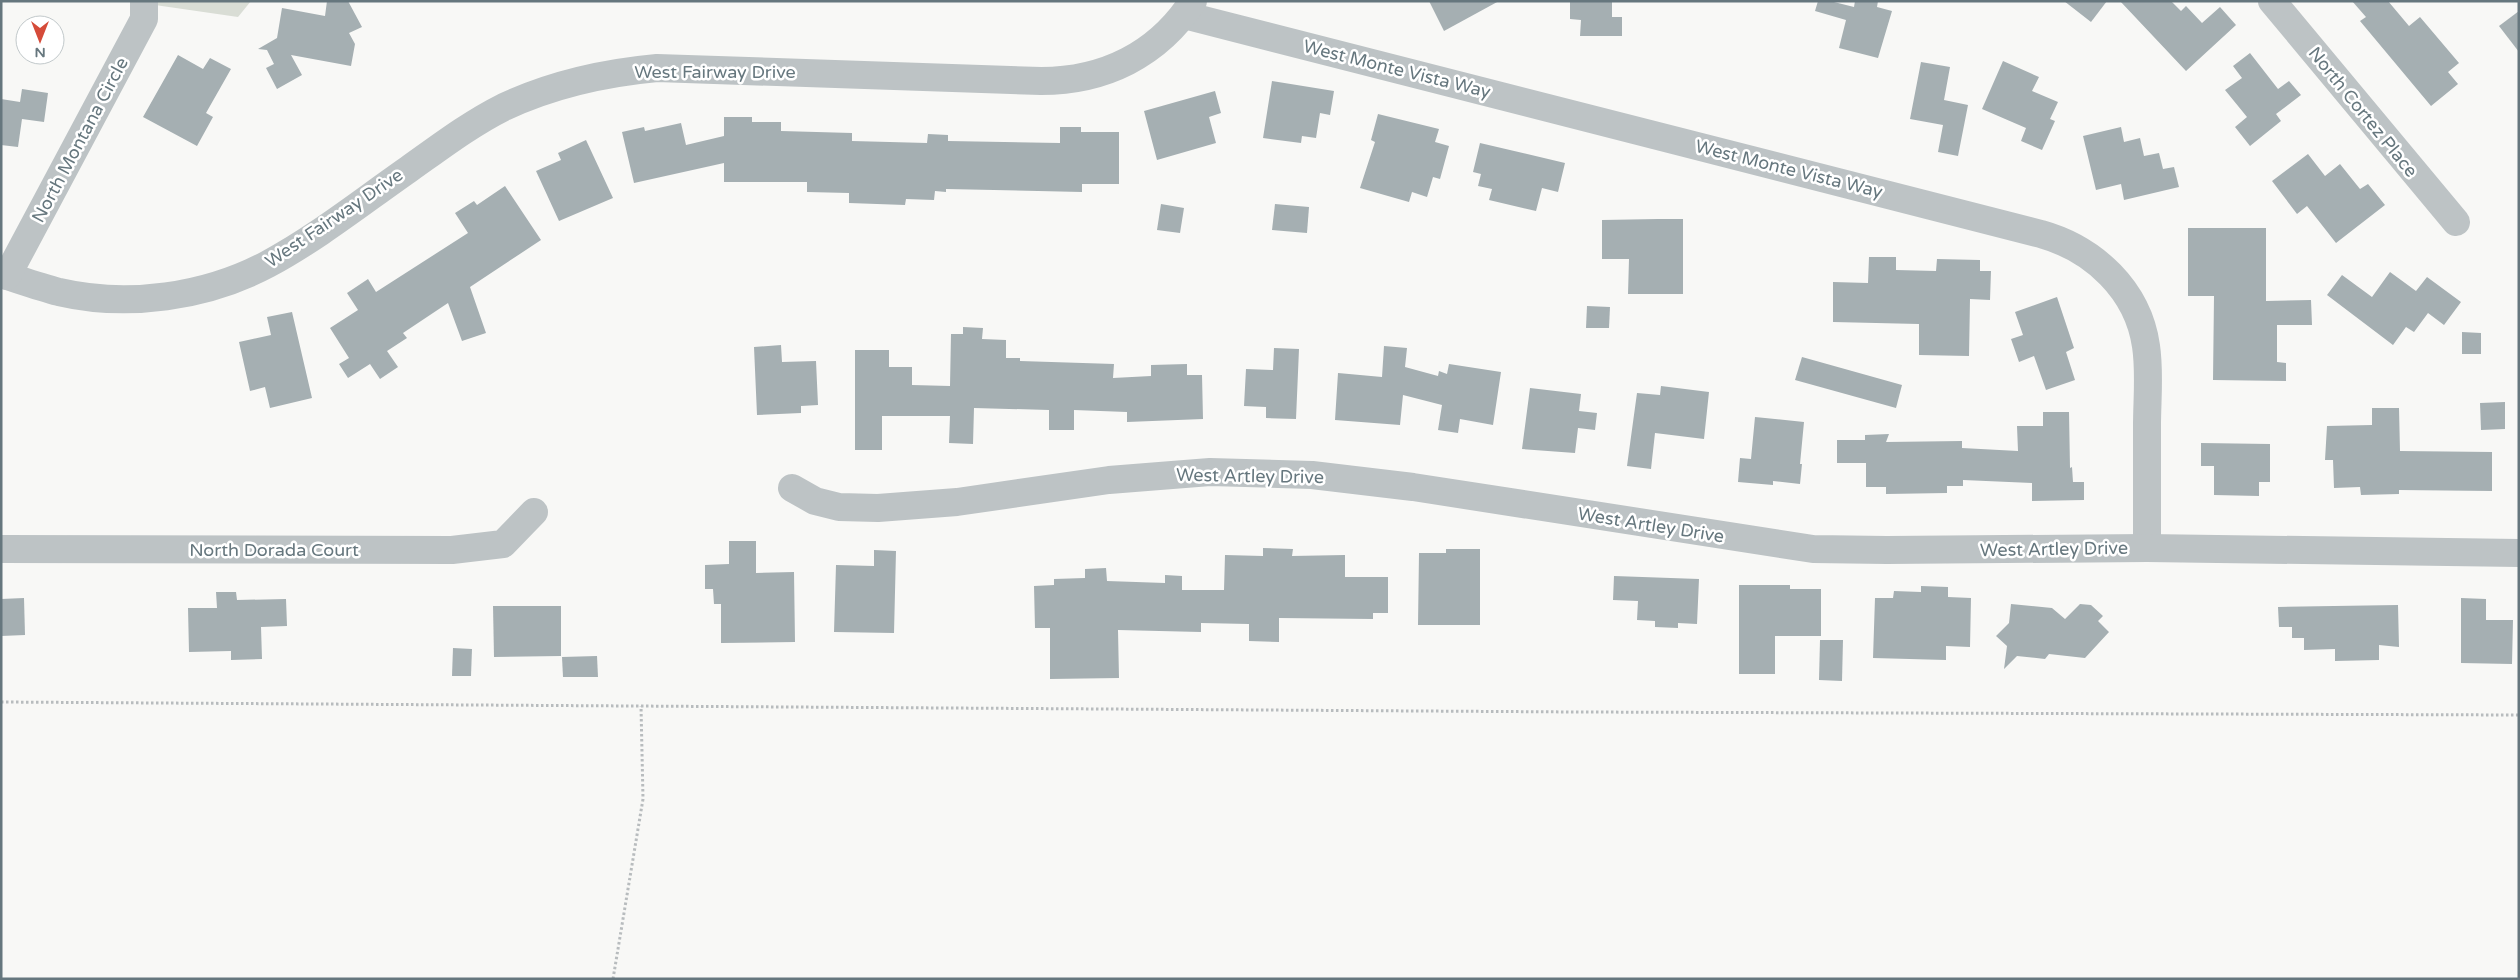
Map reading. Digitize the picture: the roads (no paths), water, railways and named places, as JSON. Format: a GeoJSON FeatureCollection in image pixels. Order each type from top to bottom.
{"type":"FeatureCollection","features":[{"type":"Feature","properties":{"kind":"street","name":"North Montana Circle"},"geometry":{"type":"LineString","coordinates":[[4,275],[144,19],[144,1]]}},
{"type":"Feature","properties":{"kind":"street","name":"North Cortez Place"},"geometry":{"type":"LineString","coordinates":[[2272,1],[2456,222]]}},
{"type":"Feature","properties":{"kind":"street","name":"West Fairway Drive"},"geometry":{"type":"LineString","coordinates":[[4,275],[59,292],[94,298],[130,299],[166,296],[201,290],[235,279],[268,264],[298,246],[477,123],[503,108],[540,92],[578,80],[617,72],[657,68],[1041,81],[1077,79],[1112,70],[1137,57],[1159,41],[1188,8]]}},
{"type":"Feature","properties":{"kind":"street","name":"West Monte Vista Way"},"geometry":{"type":"LineString","coordinates":[[1188,8],[2041,234],[2071,244],[2110,273],[2129,299],[2142,329],[2148,360],[2147,548]]}},
{"type":"Feature","properties":{"kind":"street","name":"West Artley Drive"},"geometry":{"type":"LineString","coordinates":[[792,488],[815,501],[839,507],[878,508],[957,502],[1109,480],[1210,472],[1312,474],[1413,487],[1813,548],[1887,550],[2147,548],[2519,553]]}},
{"type":"Feature","properties":{"kind":"street","name":"North Dorada Court"},"geometry":{"type":"LineString","coordinates":[[1,550],[452,550],[503,544],[534,512]]}}]}
